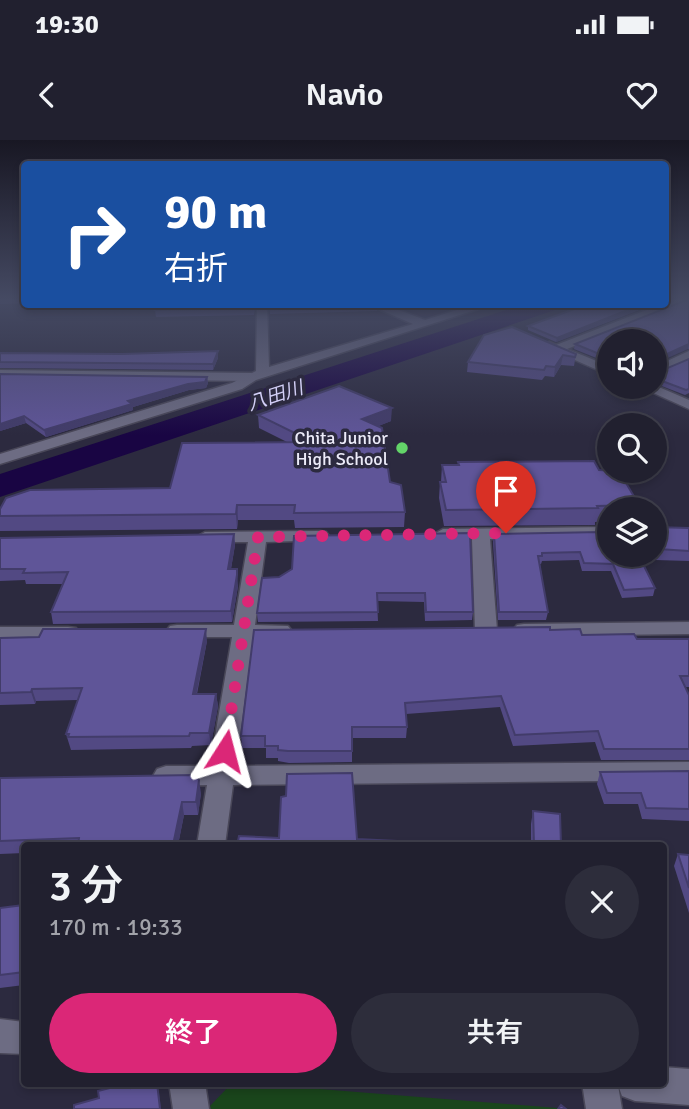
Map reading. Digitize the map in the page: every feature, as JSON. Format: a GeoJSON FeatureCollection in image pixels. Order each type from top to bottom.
{"type":"FeatureCollection","features":[{"type":"Feature","properties":{"kind":"street"},"geometry":{"type":"LineString","coordinates":[[257,376],[259,344]]}},
{"type":"Feature","properties":{"kind":"street"},"geometry":{"type":"LineString","coordinates":[[0,459],[237,386],[257,376],[360,344]]}},
{"type":"Feature","properties":{"kind":"street"},"geometry":{"type":"LineString","coordinates":[[543,344],[597,366]]}},
{"type":"Feature","properties":{"kind":"street"},"geometry":{"type":"LineString","coordinates":[[556,349],[568,344]]}},
{"type":"Feature","properties":{"kind":"street"},"geometry":{"type":"LineString","coordinates":[[667,366],[689,355]]}},
{"type":"Feature","properties":{"kind":"street"},"geometry":{"type":"LineString","coordinates":[[0,374],[257,376]]}},
{"type":"Feature","properties":{"kind":"street"},"geometry":{"type":"LineString","coordinates":[[667,396],[689,405]]}},
{"type":"Feature","properties":{"kind":"street"},"geometry":{"type":"LineString","coordinates":[[425,535],[597,532]]}},
{"type":"Feature","properties":{"kind":"street"},"geometry":{"type":"LineString","coordinates":[[481,534],[486,630]]}},
{"type":"Feature","properties":{"kind":"street"},"geometry":{"type":"LineString","coordinates":[[190,538],[341,536]]}},
{"type":"Feature","properties":{"kind":"street"},"geometry":{"type":"LineString","coordinates":[[211,842],[258,537]]}},
{"type":"Feature","properties":{"kind":"street"},"geometry":{"type":"LineString","coordinates":[[459,631],[689,628]]}},
{"type":"Feature","properties":{"kind":"street"},"geometry":{"type":"LineString","coordinates":[[163,632],[298,631]]}},
{"type":"Feature","properties":{"kind":"street"},"geometry":{"type":"LineString","coordinates":[[0,633],[95,632]]}},
{"type":"Feature","properties":{"kind":"street"},"geometry":{"type":"LineString","coordinates":[[138,777],[689,771]]}},
{"type":"Feature","properties":{"kind":"street"},"geometry":{"type":"LineString","coordinates":[[0,1037],[21,1038]]}},
{"type":"Feature","properties":{"kind":"street"},"geometry":{"type":"LineString","coordinates":[[667,1085],[689,1087]]}},
{"type":"Feature","properties":{"kind":"street"},"geometry":{"type":"LineString","coordinates":[[188,1087],[191,1109]]}},
{"type":"Feature","properties":{"kind":"street"},"geometry":{"type":"LineString","coordinates":[[601,1087],[604,1109]]}},
{"type":"Feature","properties":{"kind":"green space"},"geometry":{"type":"Polygon","coordinates":[[[228,1087],[294,1087],[570,1109],[211,1109],[210,1106],[228,1087]]]}},
{"type":"Feature","properties":{"kind":"building"},"geometry":{"type":"Polygon","coordinates":[[[479,344],[553,344],[576,354],[575,357],[563,355],[555,367],[546,366],[544,370],[468,362],[479,344]]]}},
{"type":"Feature","properties":{"kind":"building"},"geometry":{"type":"Polygon","coordinates":[[[576,344],[597,344],[597,353],[576,344]]]}},
{"type":"Feature","properties":{"kind":"building"},"geometry":{"type":"Polygon","coordinates":[[[667,344],[689,344],[667,354],[667,344]]]}},
{"type":"Feature","properties":{"kind":"building"},"geometry":{"type":"Polygon","coordinates":[[[218,351],[213,364],[0,362],[0,353],[122,354],[218,351]]]}},
{"type":"Feature","properties":{"kind":"building"},"geometry":{"type":"Polygon","coordinates":[[[689,359],[689,389],[667,383],[667,368],[689,359]]]}},
{"type":"Feature","properties":{"kind":"building"},"geometry":{"type":"Polygon","coordinates":[[[0,374],[207,377],[205,382],[188,384],[128,401],[132,404],[44,430],[24,416],[0,424],[0,374]]]}},
{"type":"Feature","properties":{"kind":"building"},"geometry":{"type":"Polygon","coordinates":[[[339,386],[392,408],[362,419],[382,428],[390,482],[401,485],[405,512],[294,513],[295,505],[237,505],[236,514],[0,516],[0,509],[6,498],[30,490],[170,488],[182,443],[313,442],[258,415],[339,386]]]}},
{"type":"Feature","properties":{"kind":"building"},"geometry":{"type":"Polygon","coordinates":[[[594,461],[597,466],[597,483],[626,483],[634,497],[597,497],[597,508],[446,510],[440,482],[446,482],[442,465],[459,465],[458,462],[594,461]]]}},
{"type":"Feature","properties":{"kind":"building"},"geometry":{"type":"Polygon","coordinates":[[[667,527],[689,528],[689,551],[667,550],[667,527]]]}},
{"type":"Feature","properties":{"kind":"building"},"geometry":{"type":"Polygon","coordinates":[[[597,532],[597,563],[584,563],[580,552],[542,553],[542,556],[538,556],[548,612],[499,612],[494,534],[597,532]]]}},
{"type":"Feature","properties":{"kind":"building"},"geometry":{"type":"Polygon","coordinates":[[[470,533],[473,612],[426,612],[425,593],[377,593],[378,612],[257,613],[262,578],[279,577],[292,569],[294,536],[470,533]]]}},
{"type":"Feature","properties":{"kind":"building"},"geometry":{"type":"Polygon","coordinates":[[[234,534],[228,569],[237,569],[231,611],[51,612],[68,572],[23,573],[25,569],[0,569],[0,538],[234,534]]]}},
{"type":"Feature","properties":{"kind":"building"},"geometry":{"type":"Polygon","coordinates":[[[614,567],[644,567],[655,588],[624,590],[614,567]]]}},
{"type":"Feature","properties":{"kind":"building"},"geometry":{"type":"Polygon","coordinates":[[[550,627],[550,630],[580,629],[582,635],[634,634],[637,639],[689,639],[689,676],[680,676],[689,695],[689,749],[604,749],[598,731],[515,735],[501,696],[405,703],[407,727],[352,727],[352,751],[278,750],[278,746],[265,746],[265,736],[241,736],[254,630],[550,627]]]}},
{"type":"Feature","properties":{"kind":"building"},"geometry":{"type":"Polygon","coordinates":[[[43,629],[206,629],[193,694],[216,694],[209,733],[190,733],[189,736],[68,737],[69,734],[66,734],[82,688],[0,693],[0,638],[39,637],[43,629]]]}},
{"type":"Feature","properties":{"kind":"building"},"geometry":{"type":"Polygon","coordinates":[[[689,771],[689,809],[646,808],[641,793],[607,793],[600,772],[689,771]]]}},
{"type":"Feature","properties":{"kind":"building"},"geometry":{"type":"Polygon","coordinates":[[[352,773],[357,839],[418,842],[238,842],[239,836],[279,838],[281,797],[286,796],[287,774],[352,773]]]}},
{"type":"Feature","properties":{"kind":"building"},"geometry":{"type":"Polygon","coordinates":[[[195,775],[199,780],[196,802],[182,802],[174,842],[78,842],[79,838],[0,841],[0,778],[195,775]]]}},
{"type":"Feature","properties":{"kind":"building"},"geometry":{"type":"Polygon","coordinates":[[[533,811],[560,814],[561,842],[534,842],[533,811]]]}},
{"type":"Feature","properties":{"kind":"building"},"geometry":{"type":"Polygon","coordinates":[[[678,854],[689,855],[689,888],[678,854]]]}},
{"type":"Feature","properties":{"kind":"building"},"geometry":{"type":"Polygon","coordinates":[[[21,905],[21,972],[0,975],[0,908],[21,905]]]}},
{"type":"Feature","properties":{"kind":"building"},"geometry":{"type":"Polygon","coordinates":[[[114,1087],[157,1087],[160,1109],[74,1109],[74,1105],[99,1098],[98,1091],[114,1087]]]}},
{"type":"Feature","properties":{"kind":"waterway","name":"八田川"},"geometry":{"type":"LineString","coordinates":[[0,486],[428,344]]}},
{"type":"Feature","properties":{"kind":"place","name":"Chita Junior High School"},"geometry":{"type":"Point","coordinates":[402,448]}},
{"type":"Feature","properties":{"kind":"route"},"geometry":{"type":"LineString","coordinates":[[225,751],[258,537],[506,533]]}}]}
